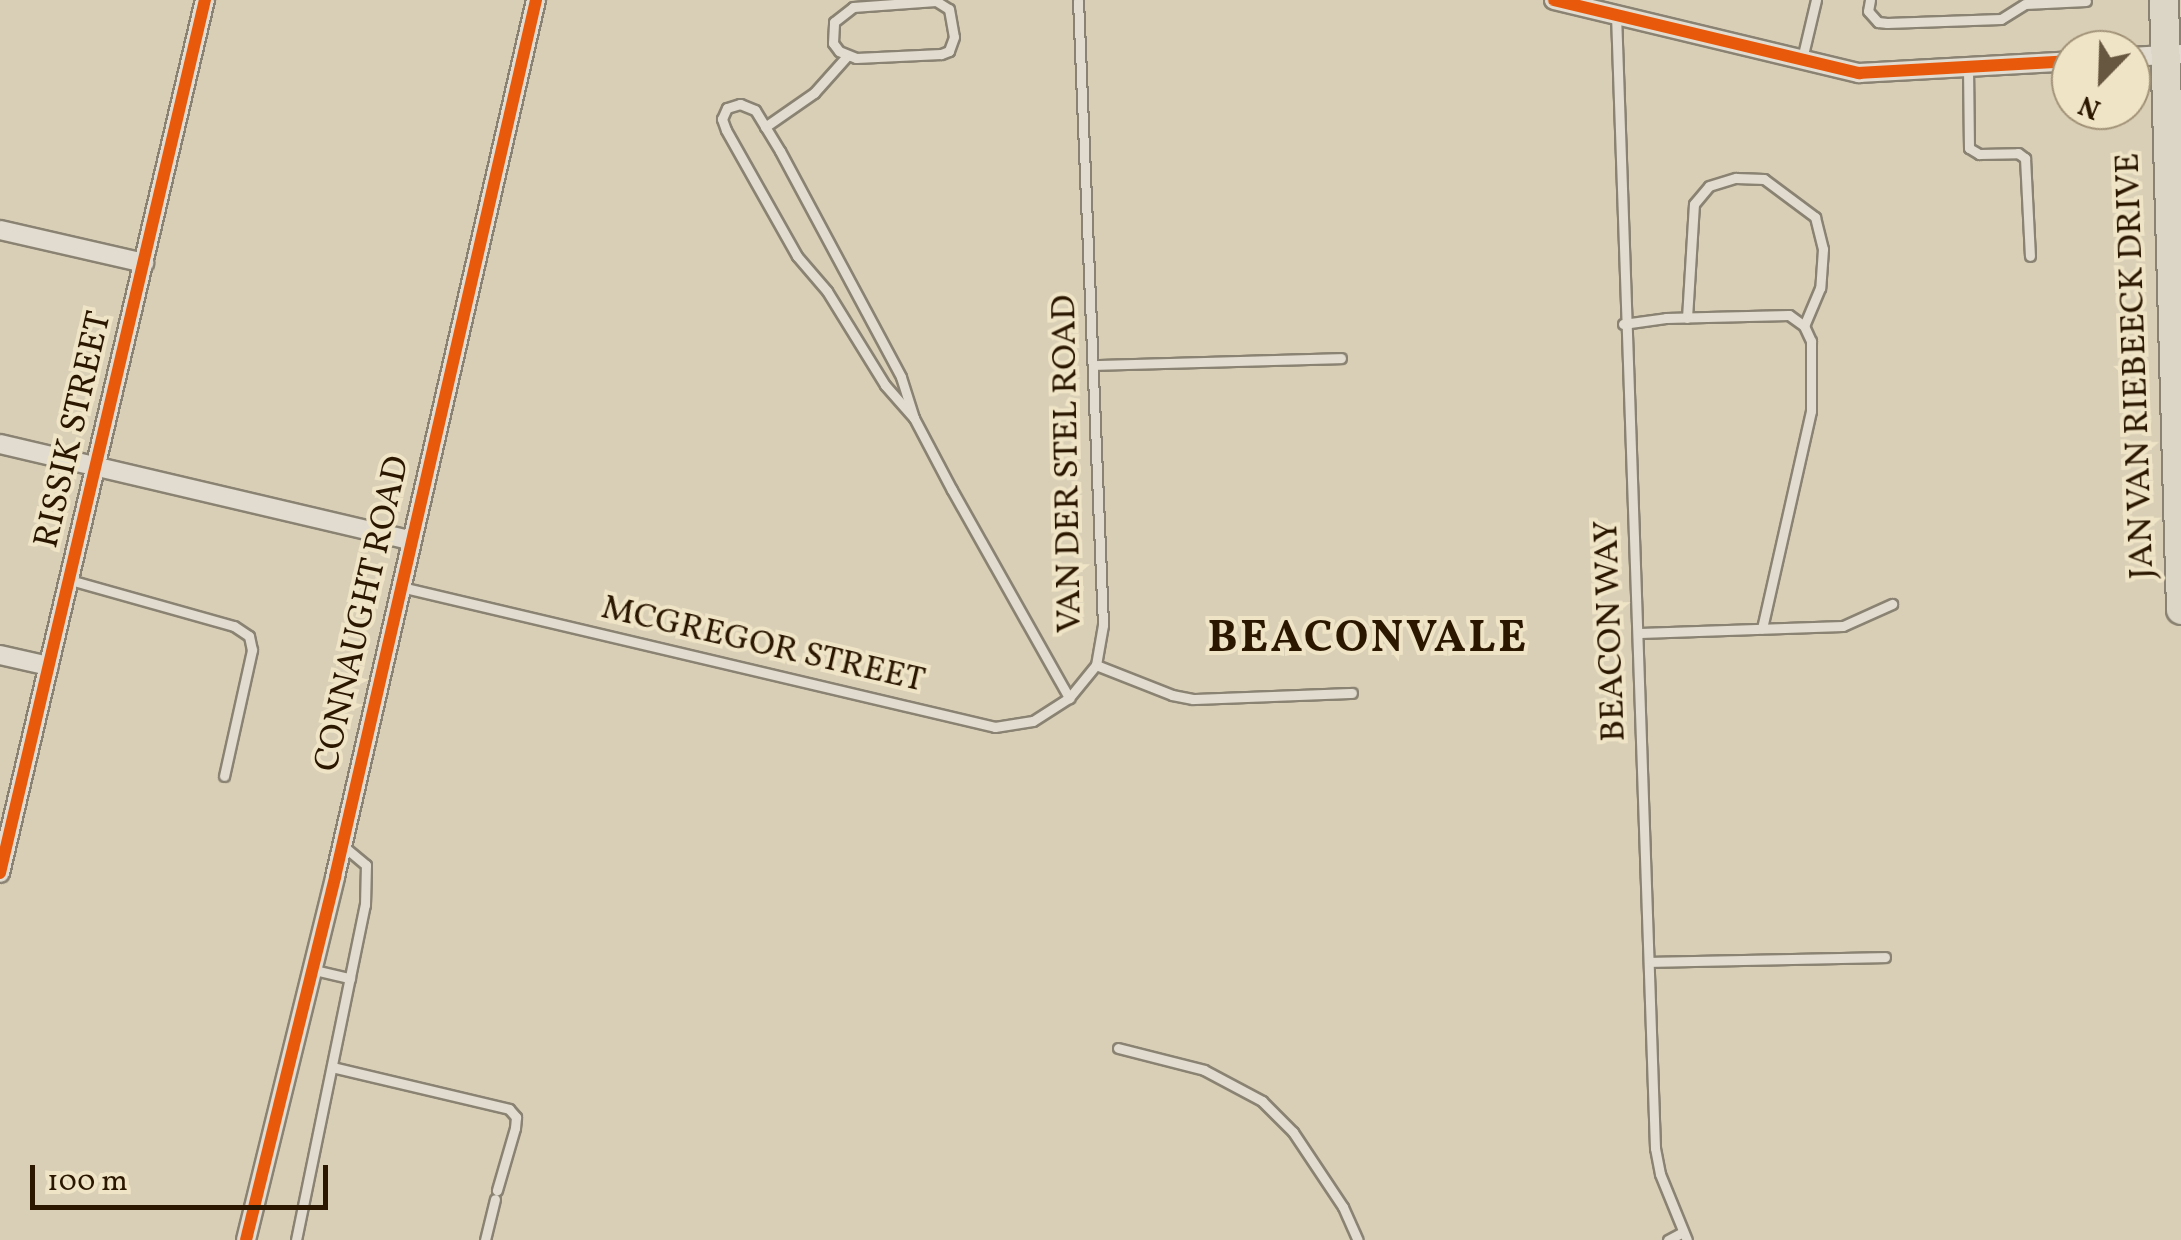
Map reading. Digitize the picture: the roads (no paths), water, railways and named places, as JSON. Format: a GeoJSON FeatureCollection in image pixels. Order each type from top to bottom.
{"type":"FeatureCollection","features":[{"type":"Feature","properties":{"kind":"main road","name":"JAN VAN RIEBEECK DRIVE"},"geometry":{"type":"LineString","coordinates":[[2164,0],[2174,55],[2181,610]]}},
{"type":"Feature","properties":{"kind":"street","name":"RISSIK STREET"},"geometry":{"type":"LineString","coordinates":[[0,873],[205,0]]}},
{"type":"Feature","properties":{"kind":"street","name":"CONNAUGHT ROAD"},"geometry":{"type":"LineString","coordinates":[[246,1240],[342,845],[398,586],[536,0]]}},
{"type":"Feature","properties":{"kind":"street"},"geometry":{"type":"LineString","coordinates":[[1554,0],[1802,62],[1859,72],[2051,62]]}},
{"type":"Feature","properties":{"kind":"street"},"geometry":{"type":"LineString","coordinates":[[0,230],[144,263]]}},
{"type":"Feature","properties":{"kind":"street"},"geometry":{"type":"LineString","coordinates":[[0,444],[409,540]]}},
{"type":"Feature","properties":{"kind":"street"},"geometry":{"type":"LineString","coordinates":[[0,655],[49,666]]}},
{"type":"Feature","properties":{"kind":"lane","name":"VAN DER STEL ROAD"},"geometry":{"type":"LineString","coordinates":[[1078,0],[1103,625],[1096,664],[1172,695],[1193,699],[1352,692]]}},
{"type":"Feature","properties":{"kind":"lane"},"geometry":{"type":"LineString","coordinates":[[1802,62],[1816,0]]}},
{"type":"Feature","properties":{"kind":"lane"},"geometry":{"type":"LineString","coordinates":[[1870,0],[1868,11],[1878,22],[1887,23],[2001,19],[2026,4],[2086,0]]}},
{"type":"Feature","properties":{"kind":"lane"},"geometry":{"type":"LineString","coordinates":[[765,127],[814,93],[847,56],[949,51],[954,36],[952,17],[944,4],[889,1],[852,7],[834,22],[833,43],[847,56]]}},
{"type":"Feature","properties":{"kind":"lane","name":"BEACON WAY"},"geometry":{"type":"LineString","coordinates":[[1616,14],[1656,1158],[1685,1236]]}},
{"type":"Feature","properties":{"kind":"lane"},"geometry":{"type":"LineString","coordinates":[[1968,68],[1969,148],[1978,154],[2018,153],[2025,158],[2030,256]]}},
{"type":"Feature","properties":{"kind":"lane"},"geometry":{"type":"LineString","coordinates":[[914,418],[885,385],[828,292],[797,256],[726,130],[723,114],[732,106],[749,106],[765,127],[901,377],[914,418],[1069,698]]}},
{"type":"Feature","properties":{"kind":"lane"},"geometry":{"type":"LineString","coordinates":[[1687,318],[1694,204],[1708,186],[1736,178],[1764,179],[1815,217],[1823,250],[1820,288],[1804,326]]}},
{"type":"Feature","properties":{"kind":"lane"},"geometry":{"type":"LineString","coordinates":[[1624,324],[1789,315],[1804,326],[1810,342],[1812,411],[1762,629]]}},
{"type":"Feature","properties":{"kind":"lane"},"geometry":{"type":"LineString","coordinates":[[1095,366],[1340,358]]}},
{"type":"Feature","properties":{"kind":"lane"},"geometry":{"type":"LineString","coordinates":[[69,580],[246,631],[252,650],[224,776]]}},
{"type":"Feature","properties":{"kind":"lane","name":"MCGREGOR STREET"},"geometry":{"type":"LineString","coordinates":[[398,586],[994,728],[1033,720],[1069,698],[1096,664]]}},
{"type":"Feature","properties":{"kind":"lane"},"geometry":{"type":"LineString","coordinates":[[1640,632],[1852,624],[1892,604]]}},
{"type":"Feature","properties":{"kind":"lane"},"geometry":{"type":"LineString","coordinates":[[296,1240],[368,876],[359,856],[342,845]]}},
{"type":"Feature","properties":{"kind":"lane"},"geometry":{"type":"LineString","coordinates":[[1650,962],[1885,957]]}},
{"type":"Feature","properties":{"kind":"lane"},"geometry":{"type":"LineString","coordinates":[[312,970],[350,978]]}},
{"type":"Feature","properties":{"kind":"lane"},"geometry":{"type":"LineString","coordinates":[[1118,1048],[1204,1070],[1262,1101],[1294,1132],[1344,1206],[1358,1240]]}},
{"type":"Feature","properties":{"kind":"lane"},"geometry":{"type":"LineString","coordinates":[[332,1067],[508,1110],[516,1118],[486,1240]]}},
{"type":"Feature","properties":{"kind":"lane"},"geometry":{"type":"LineString","coordinates":[[1668,1240],[1685,1236]]}},
{"type":"Feature","properties":{"kind":"district","name":"BEACONVALE"},"geometry":{"type":"Point","coordinates":[1368,640]}}]}
